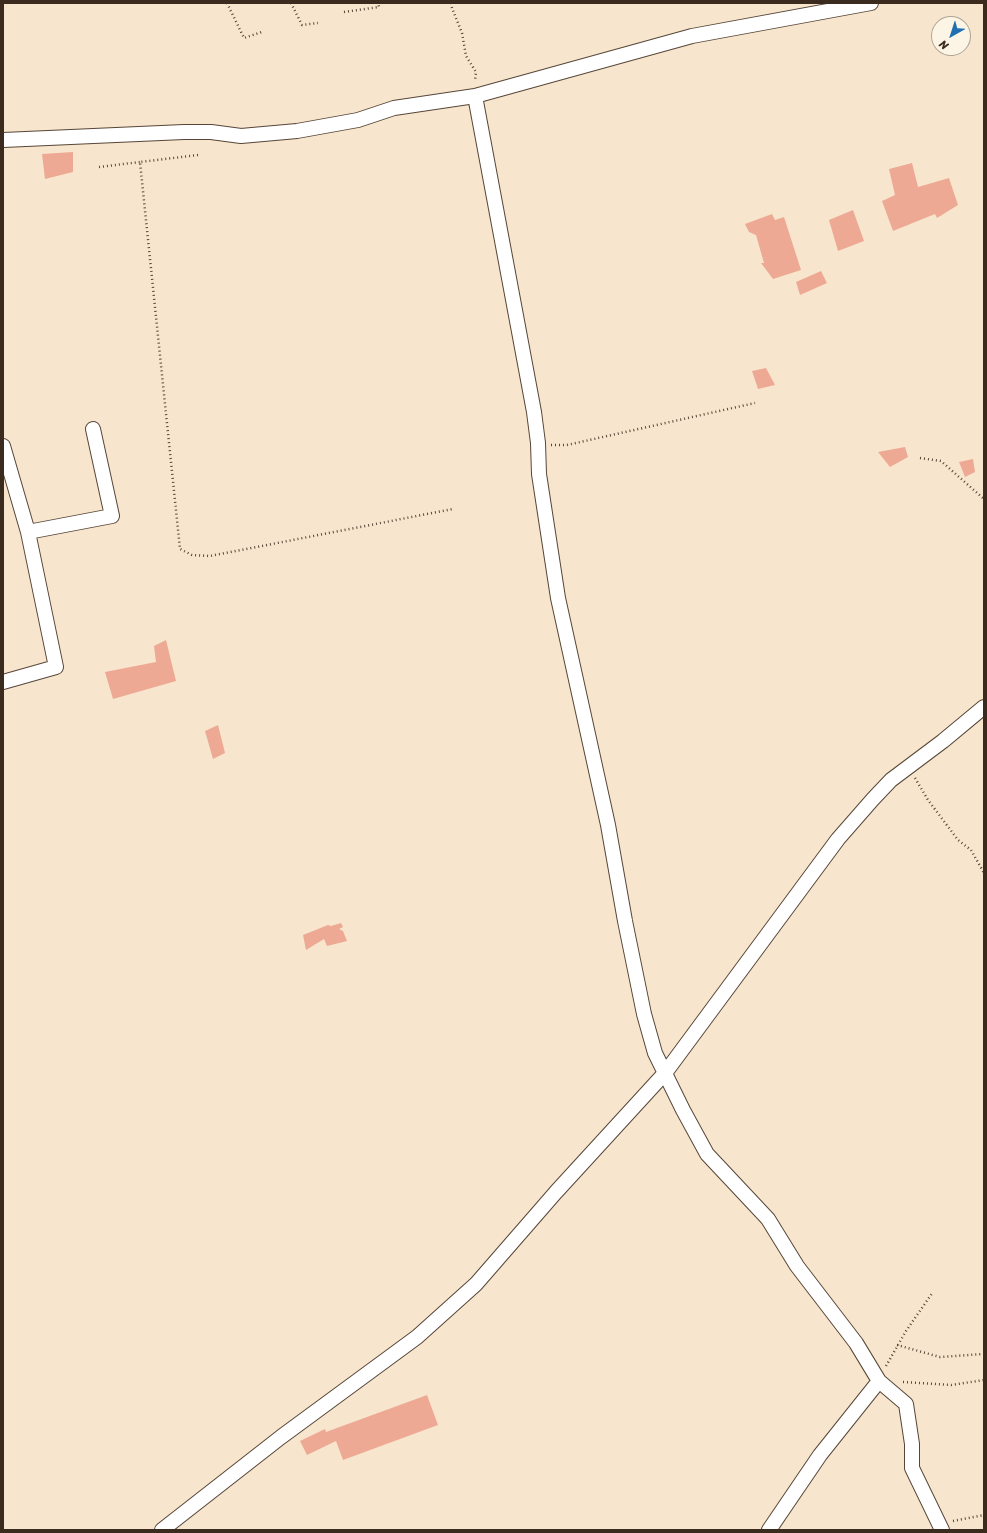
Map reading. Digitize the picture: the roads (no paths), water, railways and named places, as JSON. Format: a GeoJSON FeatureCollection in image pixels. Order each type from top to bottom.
{"type":"FeatureCollection","features":[{"type":"Feature","properties":{"kind":"street"},"geometry":{"type":"LineString","coordinates":[[3,140],[184,132],[211,132],[241,136],[296,131],[358,120],[394,108],[475,96],[692,36],[870,3]]}},
{"type":"Feature","properties":{"kind":"street"},"geometry":{"type":"LineString","coordinates":[[475,96],[517,317],[538,443],[539,474],[558,598],[608,824],[625,921],[644,1014],[655,1053],[707,1154],[768,1219],[797,1266],[856,1343],[879,1381],[906,1404],[912,1444],[912,1468],[940,1527]]}},
{"type":"Feature","properties":{"kind":"street"},"geometry":{"type":"LineString","coordinates":[[28,532],[112,516],[93,429]]}},
{"type":"Feature","properties":{"kind":"street"},"geometry":{"type":"LineString","coordinates":[[3,446],[28,532],[56,667],[3,682]]}},
{"type":"Feature","properties":{"kind":"street"},"geometry":{"type":"LineString","coordinates":[[162,1530],[280,1437],[417,1337],[476,1284],[556,1192],[665,1073],[838,840],[872,799],[891,780],[943,741],[984,707]]}},
{"type":"Feature","properties":{"kind":"street"},"geometry":{"type":"LineString","coordinates":[[769,1530],[820,1455],[879,1381]]}}]}
